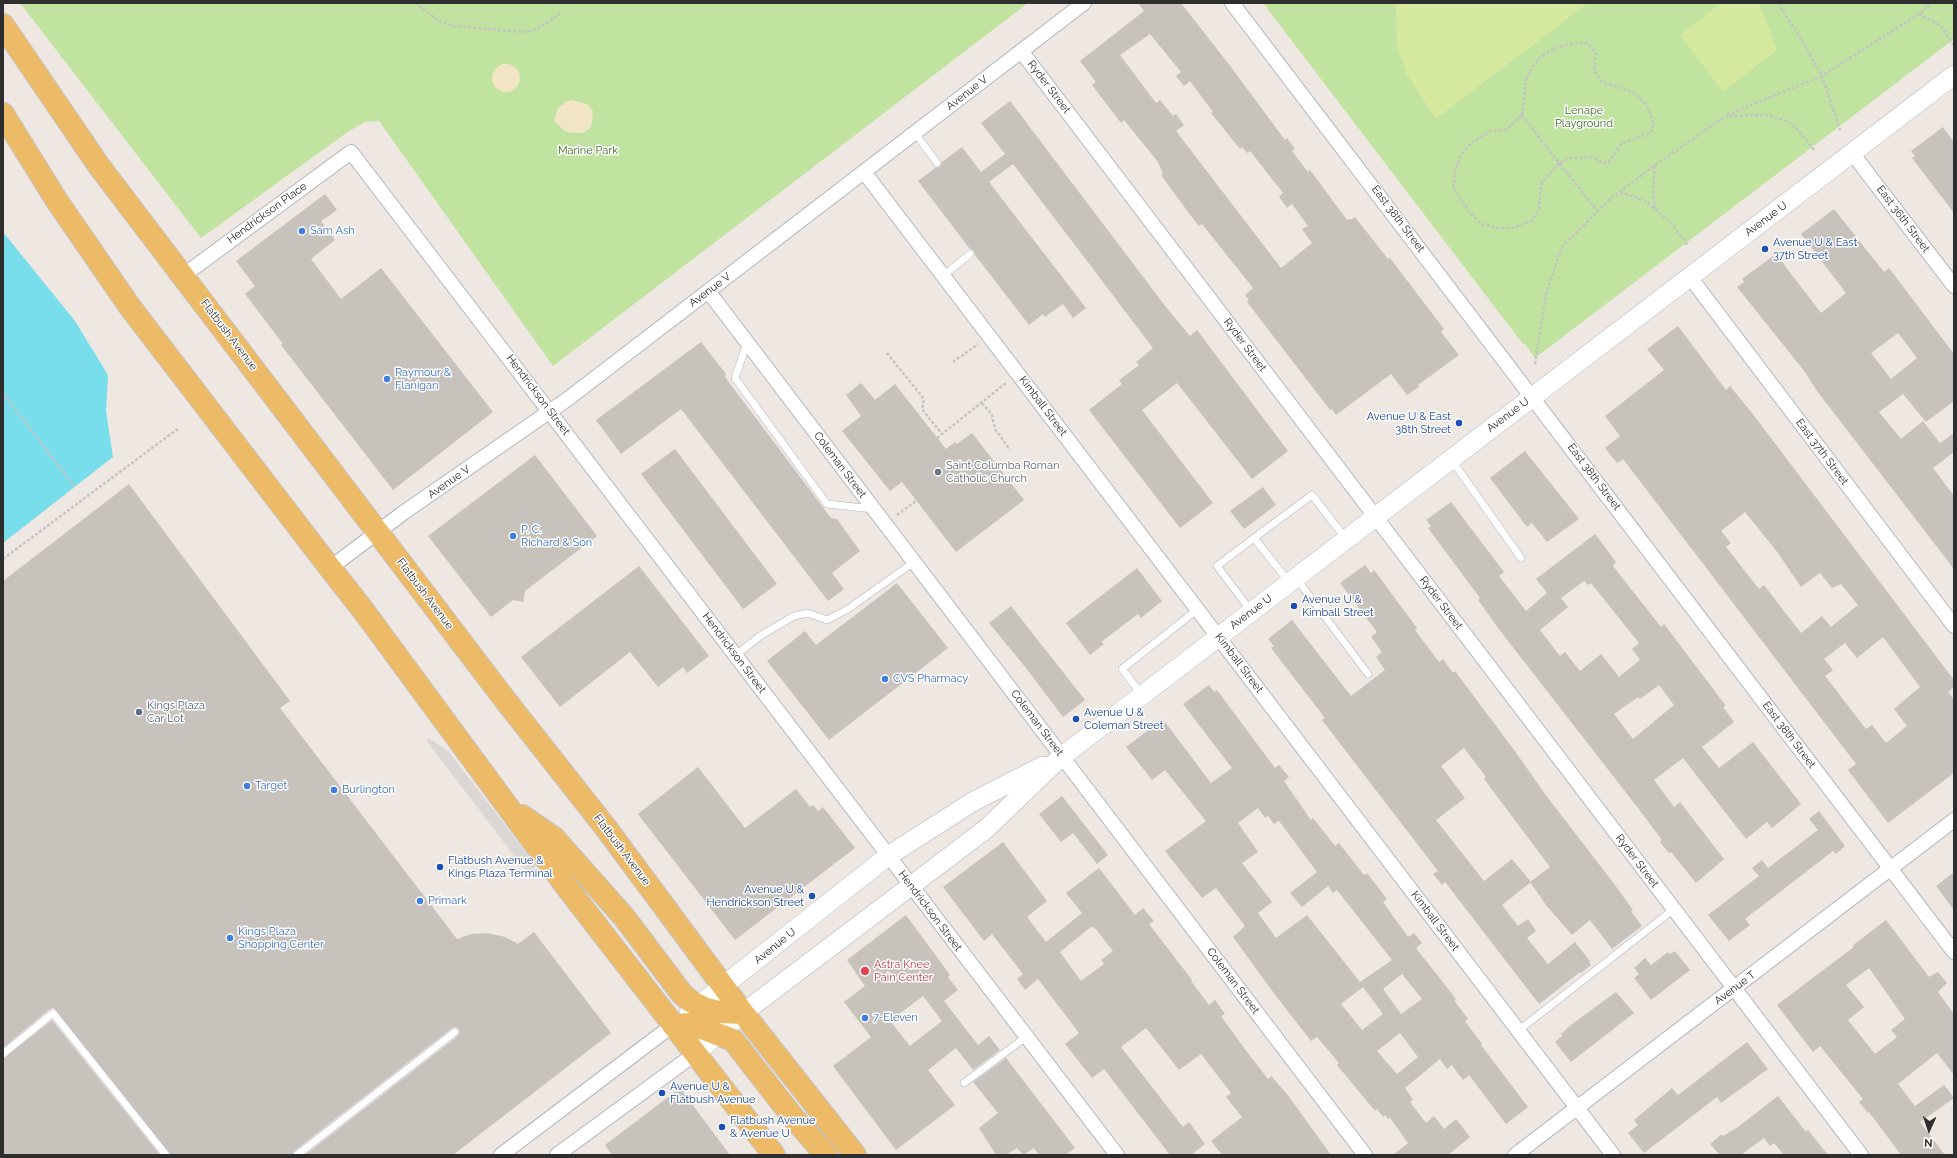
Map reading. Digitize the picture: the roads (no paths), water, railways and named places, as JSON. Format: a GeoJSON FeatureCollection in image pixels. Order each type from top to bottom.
{"type":"FeatureCollection","features":[{"type":"Feature","properties":{"kind":"main road","name":"Flatbush Avenue"},"geometry":{"type":"LineString","coordinates":[[3,25],[99,166],[184,275],[506,701],[606,828],[743,1013],[855,1155]]}},
{"type":"Feature","properties":{"kind":"main road","name":"Avenue U"},"geometry":{"type":"LineString","coordinates":[[696,1054],[743,1013],[986,829],[1062,756],[1954,75]]}},
{"type":"Feature","properties":{"kind":"main road"},"geometry":{"type":"LineString","coordinates":[[3,114],[57,201],[130,307],[330,568],[364,610],[507,806],[673,1025],[774,1155]]}},
{"type":"Feature","properties":{"kind":"main road","name":"Avenue U"},"geometry":{"type":"LineString","coordinates":[[673,1025],[724,987],[888,856],[974,802],[1062,756]]}},
{"type":"Feature","properties":{"kind":"main road"},"geometry":{"type":"LineString","coordinates":[[507,806],[554,838],[624,917],[682,994],[698,1006],[720,1012],[743,1013]]}},
{"type":"Feature","properties":{"kind":"main road"},"geometry":{"type":"LineString","coordinates":[[673,1025],[691,1024],[720,1033],[732,1040],[792,1116],[826,1155]]}},
{"type":"Feature","properties":{"kind":"street","name":"Avenue V"},"geometry":{"type":"LineString","coordinates":[[330,568],[378,532],[551,411],[1084,3]]}},
{"type":"Feature","properties":{"kind":"street","name":"East 38th Street"},"geometry":{"type":"LineString","coordinates":[[1232,3],[1533,396],[1954,952]]}},
{"type":"Feature","properties":{"kind":"street","name":"Ryder Street"},"geometry":{"type":"LineString","coordinates":[[1021,51],[1861,1155]]}},
{"type":"Feature","properties":{"kind":"street","name":"Hendrickson Place"},"geometry":{"type":"LineString","coordinates":[[184,275],[351,152]]}},
{"type":"Feature","properties":{"kind":"street","name":"Hendrickson Street"},"geometry":{"type":"LineString","coordinates":[[351,152],[551,411],[911,887],[1117,1155]]}},
{"type":"Feature","properties":{"kind":"street","name":"East 36th Street"},"geometry":{"type":"LineString","coordinates":[[1852,153],[1954,286]]}},
{"type":"Feature","properties":{"kind":"street","name":"Kimball Street"},"geometry":{"type":"LineString","coordinates":[[864,172],[1613,1155]]}},
{"type":"Feature","properties":{"kind":"street","name":"East 37th Street"},"geometry":{"type":"LineString","coordinates":[[1690,277],[1954,626]]}},
{"type":"Feature","properties":{"kind":"street","name":"Coleman Street"},"geometry":{"type":"LineString","coordinates":[[708,292],[1365,1155]]}},
{"type":"Feature","properties":{"kind":"street","name":"Avenue T"},"geometry":{"type":"LineString","coordinates":[[1515,1155],[1954,820]]}},
{"type":"Feature","properties":{"kind":"street","name":"Avenue U"},"geometry":{"type":"LineString","coordinates":[[501,1155],[673,1025]]}},
{"type":"Feature","properties":{"kind":"street","name":"Avenue U"},"geometry":{"type":"LineString","coordinates":[[558,1155],[574,1150],[696,1054]]}},
{"type":"Feature","properties":{"kind":"lane"},"geometry":{"type":"LineString","coordinates":[[915,133],[937,163]]}},
{"type":"Feature","properties":{"kind":"lane"},"geometry":{"type":"LineString","coordinates":[[944,276],[970,254]]}},
{"type":"Feature","properties":{"kind":"lane"},"geometry":{"type":"LineString","coordinates":[[747,343],[735,378],[828,504],[874,509]]}},
{"type":"Feature","properties":{"kind":"lane"},"geometry":{"type":"LineString","coordinates":[[1450,459],[1521,558]]}},
{"type":"Feature","properties":{"kind":"lane"},"geometry":{"type":"LineString","coordinates":[[1251,612],[1217,566],[1312,495],[1346,539]]}},
{"type":"Feature","properties":{"kind":"lane"},"geometry":{"type":"LineString","coordinates":[[1254,538],[1292,580],[1368,674]]}},
{"type":"Feature","properties":{"kind":"lane"},"geometry":{"type":"LineString","coordinates":[[736,655],[760,636],[794,616],[808,613],[827,620],[848,609],[914,562]]}},
{"type":"Feature","properties":{"kind":"lane"},"geometry":{"type":"LineString","coordinates":[[1142,695],[1122,669],[1198,609]]}},
{"type":"Feature","properties":{"kind":"lane"},"geometry":{"type":"LineString","coordinates":[[1518,1031],[1674,909]]}},
{"type":"Feature","properties":{"kind":"lane"},"geometry":{"type":"LineString","coordinates":[[3,1054],[53,1013],[166,1155]]}},
{"type":"Feature","properties":{"kind":"lane"},"geometry":{"type":"LineString","coordinates":[[297,1155],[455,1032]]}},
{"type":"Feature","properties":{"kind":"lane"},"geometry":{"type":"LineString","coordinates":[[964,1082],[1026,1037]]}},
{"type":"Feature","properties":{"kind":"water"},"geometry":{"type":"Polygon","coordinates":[[[3,232],[75,321],[108,375],[106,411],[113,457],[3,543],[3,232]]]}},
{"type":"Feature","properties":{"kind":"place","name":"Sam Ash"},"geometry":{"type":"Point","coordinates":[302,231]}},
{"type":"Feature","properties":{"kind":"place","name":"Avenue U & East 37th Street"},"geometry":{"type":"Point","coordinates":[1765,249]}},
{"type":"Feature","properties":{"kind":"place","name":"Raymour & Flanigan"},"geometry":{"type":"Point","coordinates":[387,379]}},
{"type":"Feature","properties":{"kind":"place","name":"Avenue U & East 38th Street"},"geometry":{"type":"Point","coordinates":[1459,423]}},
{"type":"Feature","properties":{"kind":"place","name":"Saint Columba Roman Catholic Church"},"geometry":{"type":"Point","coordinates":[938,472]}},
{"type":"Feature","properties":{"kind":"place","name":"P. C. Richard & Son"},"geometry":{"type":"Point","coordinates":[513,536]}},
{"type":"Feature","properties":{"kind":"place","name":"Avenue U & Kimball Street"},"geometry":{"type":"Point","coordinates":[1294,606]}},
{"type":"Feature","properties":{"kind":"place","name":"CVS Pharmacy"},"geometry":{"type":"Point","coordinates":[885,679]}},
{"type":"Feature","properties":{"kind":"place","name":"Kings Plaza Car Lot"},"geometry":{"type":"Point","coordinates":[139,712]}},
{"type":"Feature","properties":{"kind":"place","name":"Avenue U & Coleman Street"},"geometry":{"type":"Point","coordinates":[1076,719]}},
{"type":"Feature","properties":{"kind":"place","name":"Target"},"geometry":{"type":"Point","coordinates":[247,786]}},
{"type":"Feature","properties":{"kind":"place","name":"Burlington"},"geometry":{"type":"Point","coordinates":[334,790]}},
{"type":"Feature","properties":{"kind":"place","name":"Flatbush Avenue & Kings Plaza Terminal"},"geometry":{"type":"Point","coordinates":[440,867]}},
{"type":"Feature","properties":{"kind":"place","name":"Avenue U & Hendrickson Street"},"geometry":{"type":"Point","coordinates":[812,896]}},
{"type":"Feature","properties":{"kind":"place","name":"Primark"},"geometry":{"type":"Point","coordinates":[420,901]}},
{"type":"Feature","properties":{"kind":"place","name":"Kings Plaza Shopping Center"},"geometry":{"type":"Point","coordinates":[230,938]}},
{"type":"Feature","properties":{"kind":"place","name":"Astra Knee Pain Center"},"geometry":{"type":"Point","coordinates":[865,971]}},
{"type":"Feature","properties":{"kind":"place","name":"7-Eleven"},"geometry":{"type":"Point","coordinates":[865,1018]}},
{"type":"Feature","properties":{"kind":"place","name":"Avenue U & Flatbush Avenue"},"geometry":{"type":"Point","coordinates":[662,1093]}},
{"type":"Feature","properties":{"kind":"place","name":"Flatbush Avenue & Avenue U"},"geometry":{"type":"Point","coordinates":[722,1127]}},
{"type":"Feature","properties":{"kind":"park label","name":"Lenape Playground"},"geometry":{"type":"Point","coordinates":[1584,117]}},
{"type":"Feature","properties":{"kind":"park label","name":"Marine Park"},"geometry":{"type":"Point","coordinates":[588,151]}}]}
